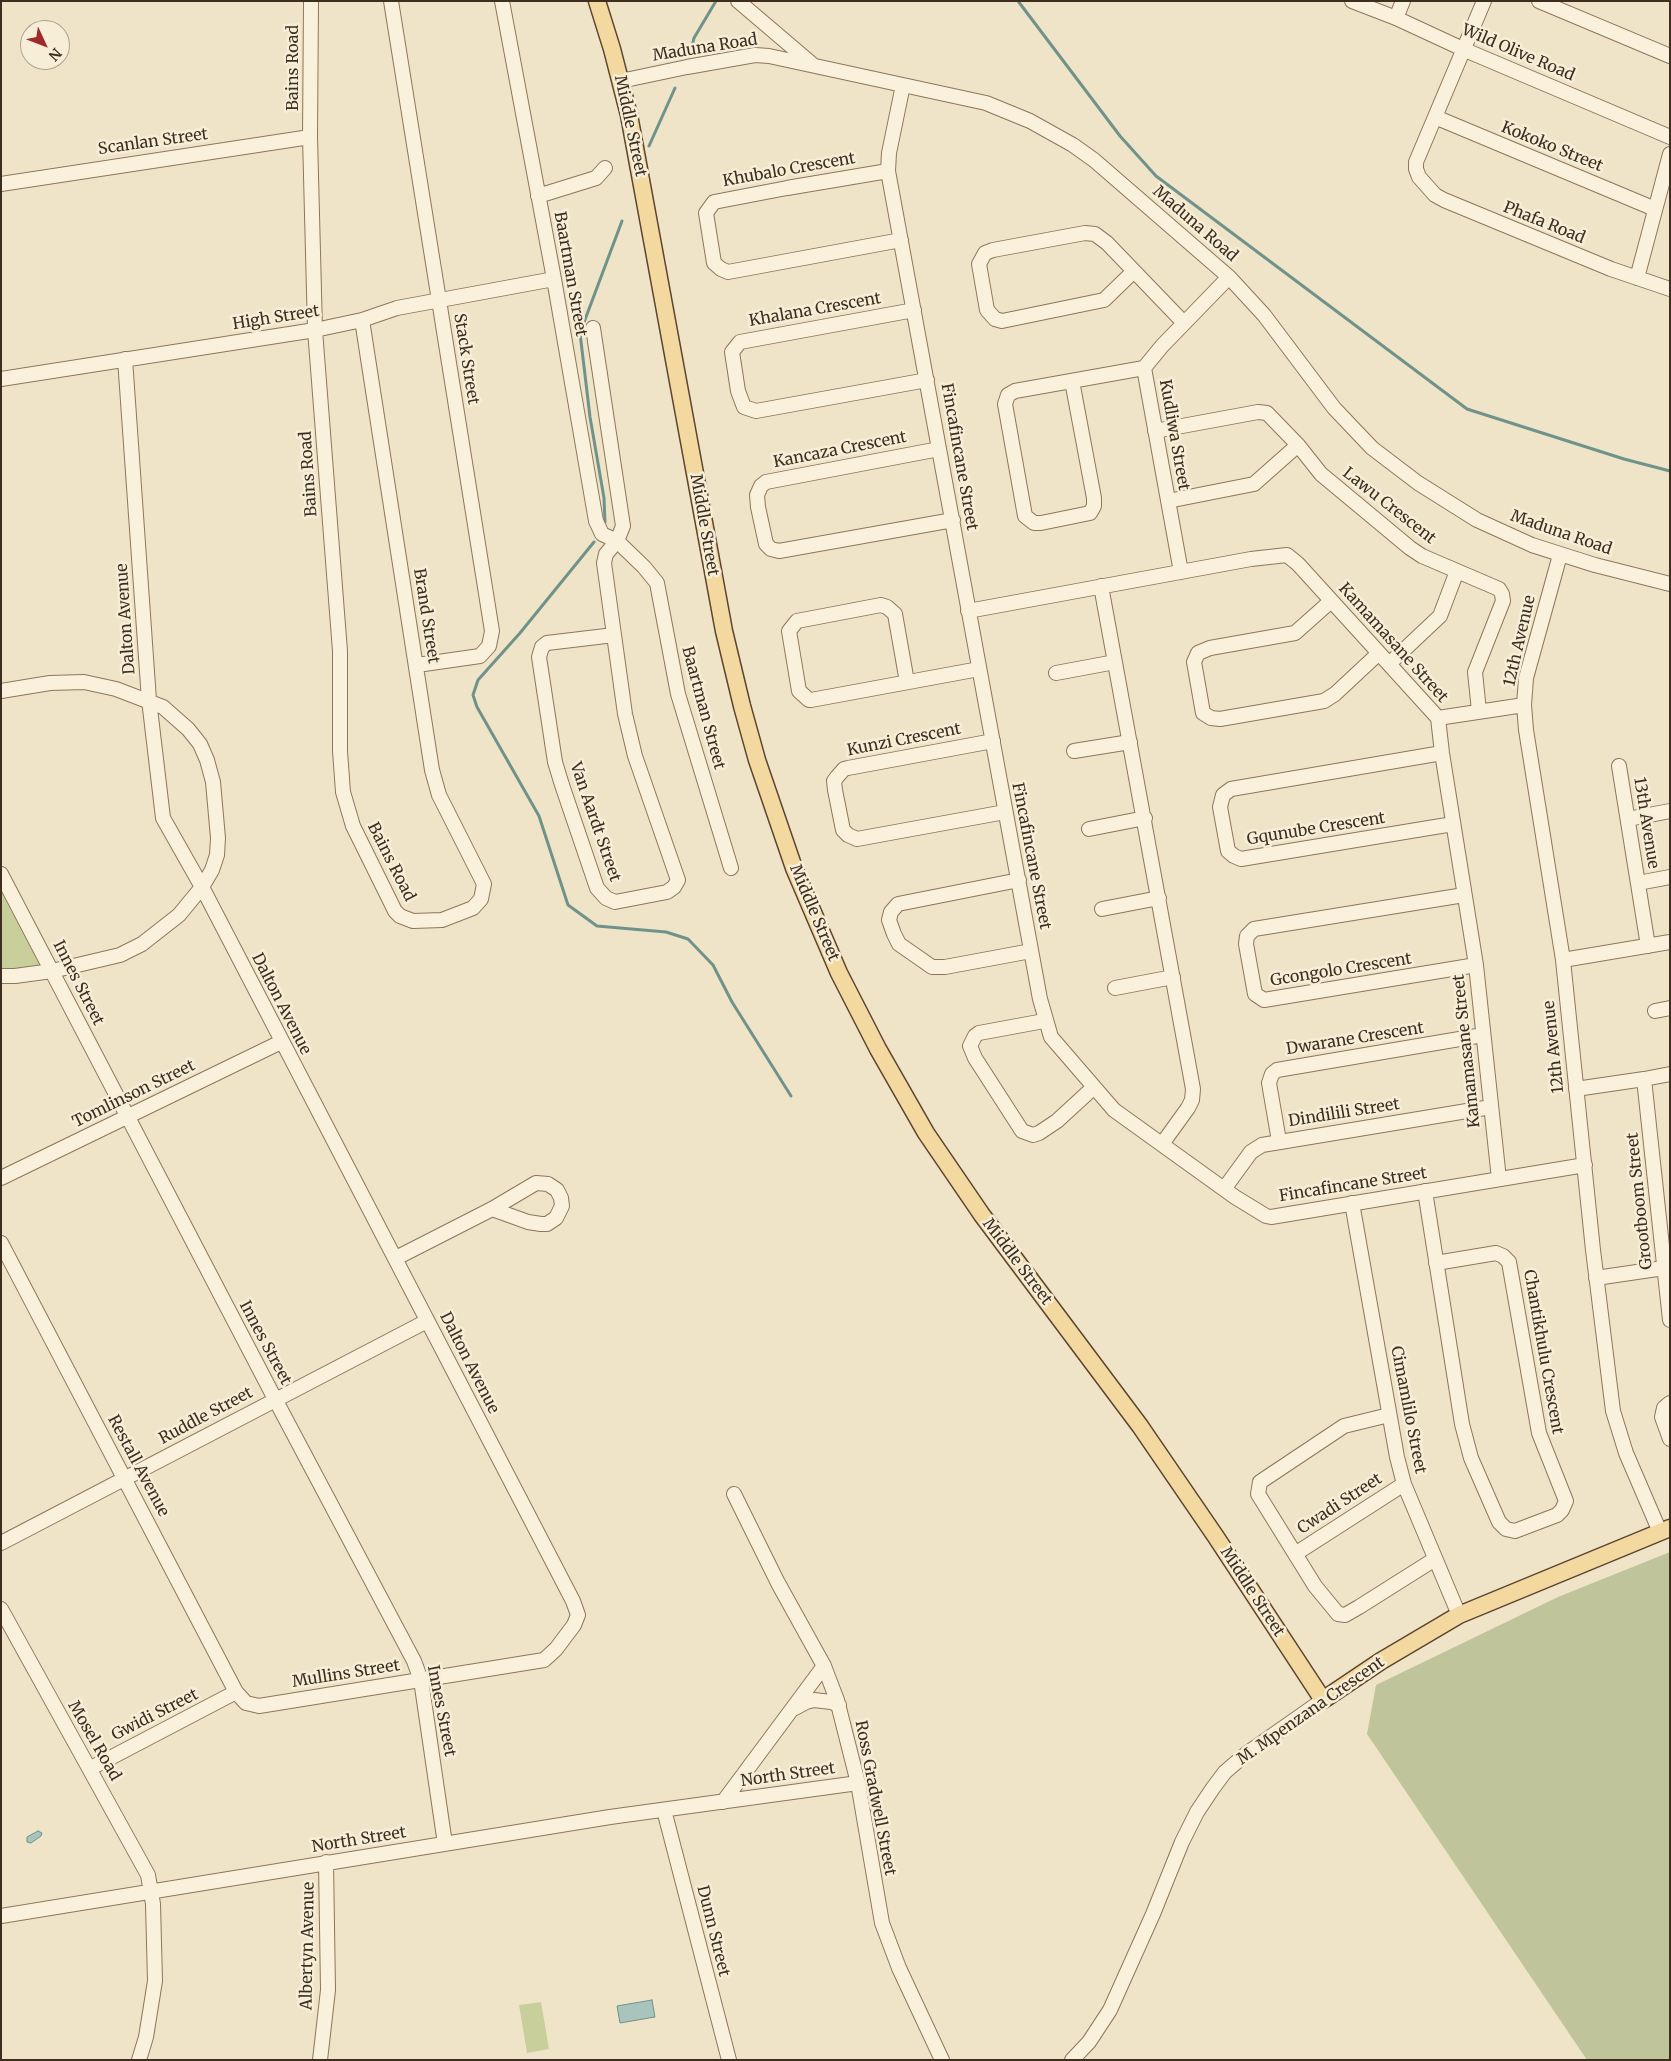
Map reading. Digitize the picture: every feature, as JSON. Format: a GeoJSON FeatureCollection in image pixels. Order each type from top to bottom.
{"type":"FeatureCollection","features":[{"type":"Feature","properties":{"kind":"main road","name":"Middle Street"},"geometry":{"type":"LineString","coordinates":[[597,1],[621,83],[636,150],[731,661],[760,769],[808,901],[839,973],[878,1049],[926,1133],[982,1215],[1140,1426],[1216,1536],[1323,1700]]}},
{"type":"Feature","properties":{"kind":"main road","name":"M. Mpenzana Crescent"},"geometry":{"type":"LineString","coordinates":[[1323,1700],[1381,1661],[1459,1615],[1665,1530]]}},
{"type":"Feature","properties":{"kind":"street","name":"Bains Road"},"geometry":{"type":"LineString","coordinates":[[311,1],[310,137],[315,330],[340,651],[340,765],[343,792],[354,826],[389,900],[398,914],[413,921],[442,920],[463,913],[477,904]]}},
{"type":"Feature","properties":{"kind":"street","name":"Stack Street"},"geometry":{"type":"LineString","coordinates":[[391,1],[492,637],[487,650],[480,656],[417,665]]}},
{"type":"Feature","properties":{"kind":"street","name":"Baartman Street"},"geometry":{"type":"LineString","coordinates":[[502,1],[554,279],[596,521],[602,534],[618,541],[657,583],[678,694],[731,868]]}},
{"type":"Feature","properties":{"kind":"street"},"geometry":{"type":"LineString","coordinates":[[738,1],[813,64]]}},
{"type":"Feature","properties":{"kind":"street","name":"Wild Olive Road"},"geometry":{"type":"LineString","coordinates":[[1352,1],[1396,18],[1465,50],[1670,137]]}},
{"type":"Feature","properties":{"kind":"street"},"geometry":{"type":"LineString","coordinates":[[1396,18],[1403,1]]}},
{"type":"Feature","properties":{"kind":"street"},"geometry":{"type":"LineString","coordinates":[[1435,117],[1465,50],[1484,1]]}},
{"type":"Feature","properties":{"kind":"street"},"geometry":{"type":"LineString","coordinates":[[1540,1],[1670,56]]}},
{"type":"Feature","properties":{"kind":"street","name":"Maduna Road"},"geometry":{"type":"LineString","coordinates":[[621,83],[649,75],[755,55],[769,56],[986,103],[1052,132],[1094,160],[1229,277],[1264,315],[1334,408],[1372,448],[1418,483],[1477,520],[1532,545],[1560,555],[1670,584]]}},
{"type":"Feature","properties":{"kind":"street","name":"Fincafincane Street"},"geometry":{"type":"LineString","coordinates":[[903,84],[889,153],[888,171],[1044,1021],[1054,1042],[1114,1110],[1224,1189],[1260,1213],[1271,1217],[1585,1164]]}},
{"type":"Feature","properties":{"kind":"street","name":"Phafa Road"},"geometry":{"type":"LineString","coordinates":[[1435,117],[1416,162],[1416,172],[1424,183],[1440,198],[1637,278],[1670,289]]}},
{"type":"Feature","properties":{"kind":"street","name":"Kokoko Street"},"geometry":{"type":"LineString","coordinates":[[1435,117],[1655,209]]}},
{"type":"Feature","properties":{"kind":"street","name":"Scanlan Street"},"geometry":{"type":"LineString","coordinates":[[1,184],[310,137]]}},
{"type":"Feature","properties":{"kind":"street"},"geometry":{"type":"LineString","coordinates":[[1637,278],[1670,154]]}},
{"type":"Feature","properties":{"kind":"street"},"geometry":{"type":"LineString","coordinates":[[538,196],[587,182],[600,175],[605,168]]}},
{"type":"Feature","properties":{"kind":"street","name":"Khubalo Crescent"},"geometry":{"type":"LineString","coordinates":[[888,171],[714,202],[706,213],[714,263],[721,270],[728,272],[901,240]]}},
{"type":"Feature","properties":{"kind":"street"},"geometry":{"type":"LineString","coordinates":[[1134,271],[1104,300],[1002,321],[995,319],[988,310],[979,264],[985,252],[992,250],[1091,233],[1107,243],[1134,271],[1184,323]]}},
{"type":"Feature","properties":{"kind":"street","name":"Kudliwa Street"},"geometry":{"type":"LineString","coordinates":[[1181,572],[1144,368],[1154,355],[1229,277]]}},
{"type":"Feature","properties":{"kind":"street","name":"High Street"},"geometry":{"type":"LineString","coordinates":[[1,379],[315,330],[362,320],[397,308],[554,279]]}},
{"type":"Feature","properties":{"kind":"street","name":"Khalana Crescent"},"geometry":{"type":"LineString","coordinates":[[914,310],[740,342],[732,352],[738,392],[744,407],[756,411],[927,380]]}},
{"type":"Feature","properties":{"kind":"street","name":"Brand Street"},"geometry":{"type":"LineString","coordinates":[[362,320],[435,785],[484,884],[483,894],[477,904]]}},
{"type":"Feature","properties":{"kind":"street","name":"Baartman Street"},"geometry":{"type":"LineString","coordinates":[[593,328],[623,526],[618,541]]}},
{"type":"Feature","properties":{"kind":"street","name":"Dalton Avenue"},"geometry":{"type":"LineString","coordinates":[[125,359],[149,700],[162,814],[396,1258],[569,1592],[578,1615]]}},
{"type":"Feature","properties":{"kind":"street"},"geometry":{"type":"LineString","coordinates":[[1072,381],[1094,498],[1093,509],[1090,513],[1034,523],[1025,516],[1006,399],[1012,392],[1072,381],[1144,368]]}},
{"type":"Feature","properties":{"kind":"street","name":"Lawu Crescent"},"geometry":{"type":"LineString","coordinates":[[1155,431],[1263,412],[1270,415],[1326,479],[1410,548],[1422,556],[1500,590],[1503,596],[1502,601],[1474,672],[1479,711]]}},
{"type":"Feature","properties":{"kind":"street"},"geometry":{"type":"LineString","coordinates":[[1168,501],[1254,484],[1298,445]]}},
{"type":"Feature","properties":{"kind":"street","name":"Kancaza Crescent"},"geometry":{"type":"LineString","coordinates":[[939,449],[766,482],[761,486],[757,495],[758,507],[766,544],[779,552],[953,520]]}},
{"type":"Feature","properties":{"kind":"street","name":"Van Aardt Street"},"geometry":{"type":"LineString","coordinates":[[614,635],[547,643],[542,647],[539,657],[555,762],[562,785],[597,888],[606,898],[615,902],[667,892],[674,887],[678,880],[635,756],[625,714],[604,563],[606,554],[618,541]]}},
{"type":"Feature","properties":{"kind":"street","name":"Kamamasane Street"},"geometry":{"type":"LineString","coordinates":[[968,611],[1250,559],[1287,555],[1294,560],[1438,718],[1442,754],[1476,965],[1499,1179]]}},
{"type":"Feature","properties":{"kind":"street","name":"12th Avenue"},"geometry":{"type":"LineString","coordinates":[[1560,555],[1526,678],[1524,705],[1528,746],[1563,960],[1596,1278],[1613,1411],[1626,1453],[1665,1530]]}},
{"type":"Feature","properties":{"kind":"street"},"geometry":{"type":"LineString","coordinates":[[1389,664],[1440,616],[1457,572]]}},
{"type":"Feature","properties":{"kind":"street"},"geometry":{"type":"LineString","coordinates":[[1101,586],[1145,818],[1194,1096],[1188,1108],[1162,1144]]}},
{"type":"Feature","properties":{"kind":"street"},"geometry":{"type":"LineString","coordinates":[[1331,601],[1295,633],[1210,648],[1198,653],[1194,662],[1204,713],[1211,718],[1220,718],[1324,700],[1335,694],[1379,653]]}},
{"type":"Feature","properties":{"kind":"street"},"geometry":{"type":"LineString","coordinates":[[907,682],[895,614],[887,607],[881,605],[797,621],[790,629],[789,634],[799,691],[807,699],[811,700],[979,669]]}},
{"type":"Feature","properties":{"kind":"street"},"geometry":{"type":"LineString","coordinates":[[1056,673],[1116,662]]}},
{"type":"Feature","properties":{"kind":"street"},"geometry":{"type":"LineString","coordinates":[[1,691],[50,683],[84,682],[116,688],[163,707],[188,729],[200,744],[207,760],[213,782],[216,808],[217,855],[212,870],[202,887],[180,914],[142,944],[120,954],[52,971],[1,976]]}},
{"type":"Feature","properties":{"kind":"street"},"geometry":{"type":"LineString","coordinates":[[1438,718],[1524,705]]}},
{"type":"Feature","properties":{"kind":"street","name":"Kunzi Crescent"},"geometry":{"type":"LineString","coordinates":[[993,741],[848,768],[834,781],[835,790],[843,830],[848,835],[857,838],[1005,812]]}},
{"type":"Feature","properties":{"kind":"street"},"geometry":{"type":"LineString","coordinates":[[1074,751],[1130,742]]}},
{"type":"Feature","properties":{"kind":"street","name":"Gqunube Crescent"},"geometry":{"type":"LineString","coordinates":[[1442,754],[1231,789],[1222,794],[1220,807],[1228,851],[1236,858],[1241,859],[1453,824]]}},
{"type":"Feature","properties":{"kind":"street","name":"13th Avenue"},"geometry":{"type":"LineString","coordinates":[[1619,766],[1648,946]]}},
{"type":"Feature","properties":{"kind":"street"},"geometry":{"type":"LineString","coordinates":[[1628,819],[1670,811]]}},
{"type":"Feature","properties":{"kind":"street"},"geometry":{"type":"LineString","coordinates":[[1089,829],[1145,818]]}},
{"type":"Feature","properties":{"kind":"street","name":"Innes Street"},"geometry":{"type":"LineString","coordinates":[[1,874],[414,1661],[421,1680],[445,1844]]}},
{"type":"Feature","properties":{"kind":"street"},"geometry":{"type":"LineString","coordinates":[[1638,882],[1670,877]]}},
{"type":"Feature","properties":{"kind":"street"},"geometry":{"type":"LineString","coordinates":[[1019,880],[898,904],[891,912],[889,920],[899,944],[932,967],[945,968],[1031,951]]}},
{"type":"Feature","properties":{"kind":"street","name":"Gcongolo Crescent"},"geometry":{"type":"LineString","coordinates":[[1464,895],[1254,929],[1247,936],[1246,944],[1255,994],[1264,1000],[1476,965]]}},
{"type":"Feature","properties":{"kind":"street"},"geometry":{"type":"LineString","coordinates":[[1102,909],[1159,898]]}},
{"type":"Feature","properties":{"kind":"street"},"geometry":{"type":"LineString","coordinates":[[1563,960],[1670,942]]}},
{"type":"Feature","properties":{"kind":"street"},"geometry":{"type":"LineString","coordinates":[[1115,988],[1173,977]]}},
{"type":"Feature","properties":{"kind":"street"},"geometry":{"type":"LineString","coordinates":[[1655,1011],[1670,1008]]}},
{"type":"Feature","properties":{"kind":"street"},"geometry":{"type":"LineString","coordinates":[[1044,1021],[982,1032],[974,1036],[970,1046],[975,1058],[1022,1131],[1033,1134],[1039,1133],[1056,1121],[1094,1087]]}},
{"type":"Feature","properties":{"kind":"street","name":"Dwarane Crescent"},"geometry":{"type":"LineString","coordinates":[[1279,1142],[1270,1083],[1272,1074],[1277,1070],[1483,1035]]}},
{"type":"Feature","properties":{"kind":"street","name":"Tomlinson Street"},"geometry":{"type":"LineString","coordinates":[[1,1178],[281,1042]]}},
{"type":"Feature","properties":{"kind":"street"},"geometry":{"type":"LineString","coordinates":[[1576,1089],[1670,1074]]}},
{"type":"Feature","properties":{"kind":"street","name":"Grootboom Street"},"geometry":{"type":"LineString","coordinates":[[1644,1078],[1664,1204],[1664,1268],[1670,1320]]}},
{"type":"Feature","properties":{"kind":"street","name":"Dindilili Street"},"geometry":{"type":"LineString","coordinates":[[1224,1189],[1253,1150],[1262,1145],[1491,1107]]}},
{"type":"Feature","properties":{"kind":"street"},"geometry":{"type":"LineString","coordinates":[[396,1258],[492,1209],[536,1183],[552,1186],[557,1190],[562,1202],[559,1214],[547,1224],[528,1222],[492,1209]]}},
{"type":"Feature","properties":{"kind":"street","name":"Chantikhulu Crescent"},"geometry":{"type":"LineString","coordinates":[[1425,1191],[1436,1263],[1466,1441],[1471,1458],[1499,1522],[1506,1530],[1515,1531],[1557,1514],[1562,1510],[1566,1501],[1539,1433],[1508,1262],[1501,1255],[1493,1253],[1436,1263]]}},
{"type":"Feature","properties":{"kind":"street","name":"Cimamlilo Street"},"geometry":{"type":"LineString","coordinates":[[1352,1203],[1389,1415],[1404,1484],[1459,1615]]}},
{"type":"Feature","properties":{"kind":"street","name":"Restall Avenue"},"geometry":{"type":"LineString","coordinates":[[1,1243],[236,1692],[246,1703]]}},
{"type":"Feature","properties":{"kind":"street"},"geometry":{"type":"LineString","coordinates":[[1596,1278],[1664,1268]]}},
{"type":"Feature","properties":{"kind":"street","name":"Ruddle Street"},"geometry":{"type":"LineString","coordinates":[[1,1543],[427,1321]]}},
{"type":"Feature","properties":{"kind":"street"},"geometry":{"type":"LineString","coordinates":[[1670,1403],[1664,1408],[1662,1416],[1670,1439]]}},
{"type":"Feature","properties":{"kind":"street"},"geometry":{"type":"LineString","coordinates":[[1389,1415],[1344,1426],[1260,1482],[1258,1490],[1260,1500],[1315,1586],[1334,1611],[1342,1615],[1359,1607],[1435,1559]]}},
{"type":"Feature","properties":{"kind":"street","name":"Cwadi Street"},"geometry":{"type":"LineString","coordinates":[[1295,1554],[1404,1484]]}},
{"type":"Feature","properties":{"kind":"street","name":"Ross Gradwell Street"},"geometry":{"type":"LineString","coordinates":[[734,1494],[778,1583],[824,1666],[839,1705],[858,1783],[879,1910],[889,1945],[942,2060]]}},
{"type":"Feature","properties":{"kind":"street","name":"Mosel Road"},"geometry":{"type":"LineString","coordinates":[[1,1609],[146,1870],[151,1892],[155,1981],[146,2037],[139,2060]]}},
{"type":"Feature","properties":{"kind":"street","name":"Mullins Street"},"geometry":{"type":"LineString","coordinates":[[246,1703],[259,1706],[544,1660],[574,1625],[578,1615]]}},
{"type":"Feature","properties":{"kind":"street","name":"North Street"},"geometry":{"type":"LineString","coordinates":[[723,1802],[824,1666]]}},
{"type":"Feature","properties":{"kind":"street","name":"Gwidi Street"},"geometry":{"type":"LineString","coordinates":[[91,1768],[236,1692]]}},
{"type":"Feature","properties":{"kind":"street","name":"North Street"},"geometry":{"type":"LineString","coordinates":[[791,1711],[806,1702],[814,1700],[839,1705]]}},
{"type":"Feature","properties":{"kind":"street","name":"M. Mpenzana Crescent"},"geometry":{"type":"LineString","coordinates":[[1072,2060],[1089,2042],[1110,2010],[1153,1914],[1182,1842],[1197,1812],[1225,1772],[1246,1754],[1323,1700]]}},
{"type":"Feature","properties":{"kind":"street","name":"North Street"},"geometry":{"type":"LineString","coordinates":[[1,1916],[326,1862],[664,1810],[858,1783]]}},
{"type":"Feature","properties":{"kind":"street","name":"Dunn Street"},"geometry":{"type":"LineString","coordinates":[[664,1810],[728,2060]]}},
{"type":"Feature","properties":{"kind":"street","name":"Albertyn Avenue"},"geometry":{"type":"LineString","coordinates":[[320,2060],[328,1990],[326,1862]]}},
{"type":"Feature","properties":{"kind":"green space"},"geometry":{"type":"Polygon","coordinates":[[[1,876],[50,971],[1,973],[1,876]]]}},
{"type":"Feature","properties":{"kind":"green space"},"geometry":{"type":"Polygon","coordinates":[[[1670,1552],[1670,2060],[1587,2060],[1367,1734],[1376,1685],[1558,1597],[1670,1552]]]}},
{"type":"Feature","properties":{"kind":"green space"},"geometry":{"type":"Polygon","coordinates":[[[541,2002],[549,2049],[527,2053],[519,2005],[541,2002]]]}},
{"type":"Feature","properties":{"kind":"water"},"geometry":{"type":"Polygon","coordinates":[[[38,1831],[42,1833],[41,1836],[31,1843],[27,1842],[27,1837],[38,1831]]]}},
{"type":"Feature","properties":{"kind":"water"},"geometry":{"type":"Polygon","coordinates":[[[652,2000],[655,2017],[620,2023],[617,2006],[652,2000]]]}},
{"type":"Feature","properties":{"kind":"waterway"},"geometry":{"type":"LineString","coordinates":[[690,55],[694,38],[716,1]]}},
{"type":"Feature","properties":{"kind":"waterway"},"geometry":{"type":"LineString","coordinates":[[1018,1],[1120,136],[1156,176],[1467,409],[1624,459],[1670,471]]}},
{"type":"Feature","properties":{"kind":"waterway"},"geometry":{"type":"LineString","coordinates":[[649,146],[675,88]]}},
{"type":"Feature","properties":{"kind":"waterway"},"geometry":{"type":"LineString","coordinates":[[605,522],[604,498],[590,417],[580,333],[622,221]]}},
{"type":"Feature","properties":{"kind":"waterway"},"geometry":{"type":"LineString","coordinates":[[594,542],[520,633],[478,680],[473,695],[477,707],[539,816],[568,905],[597,926],[666,932],[688,939],[713,965],[732,1002],[791,1096]]}}]}
